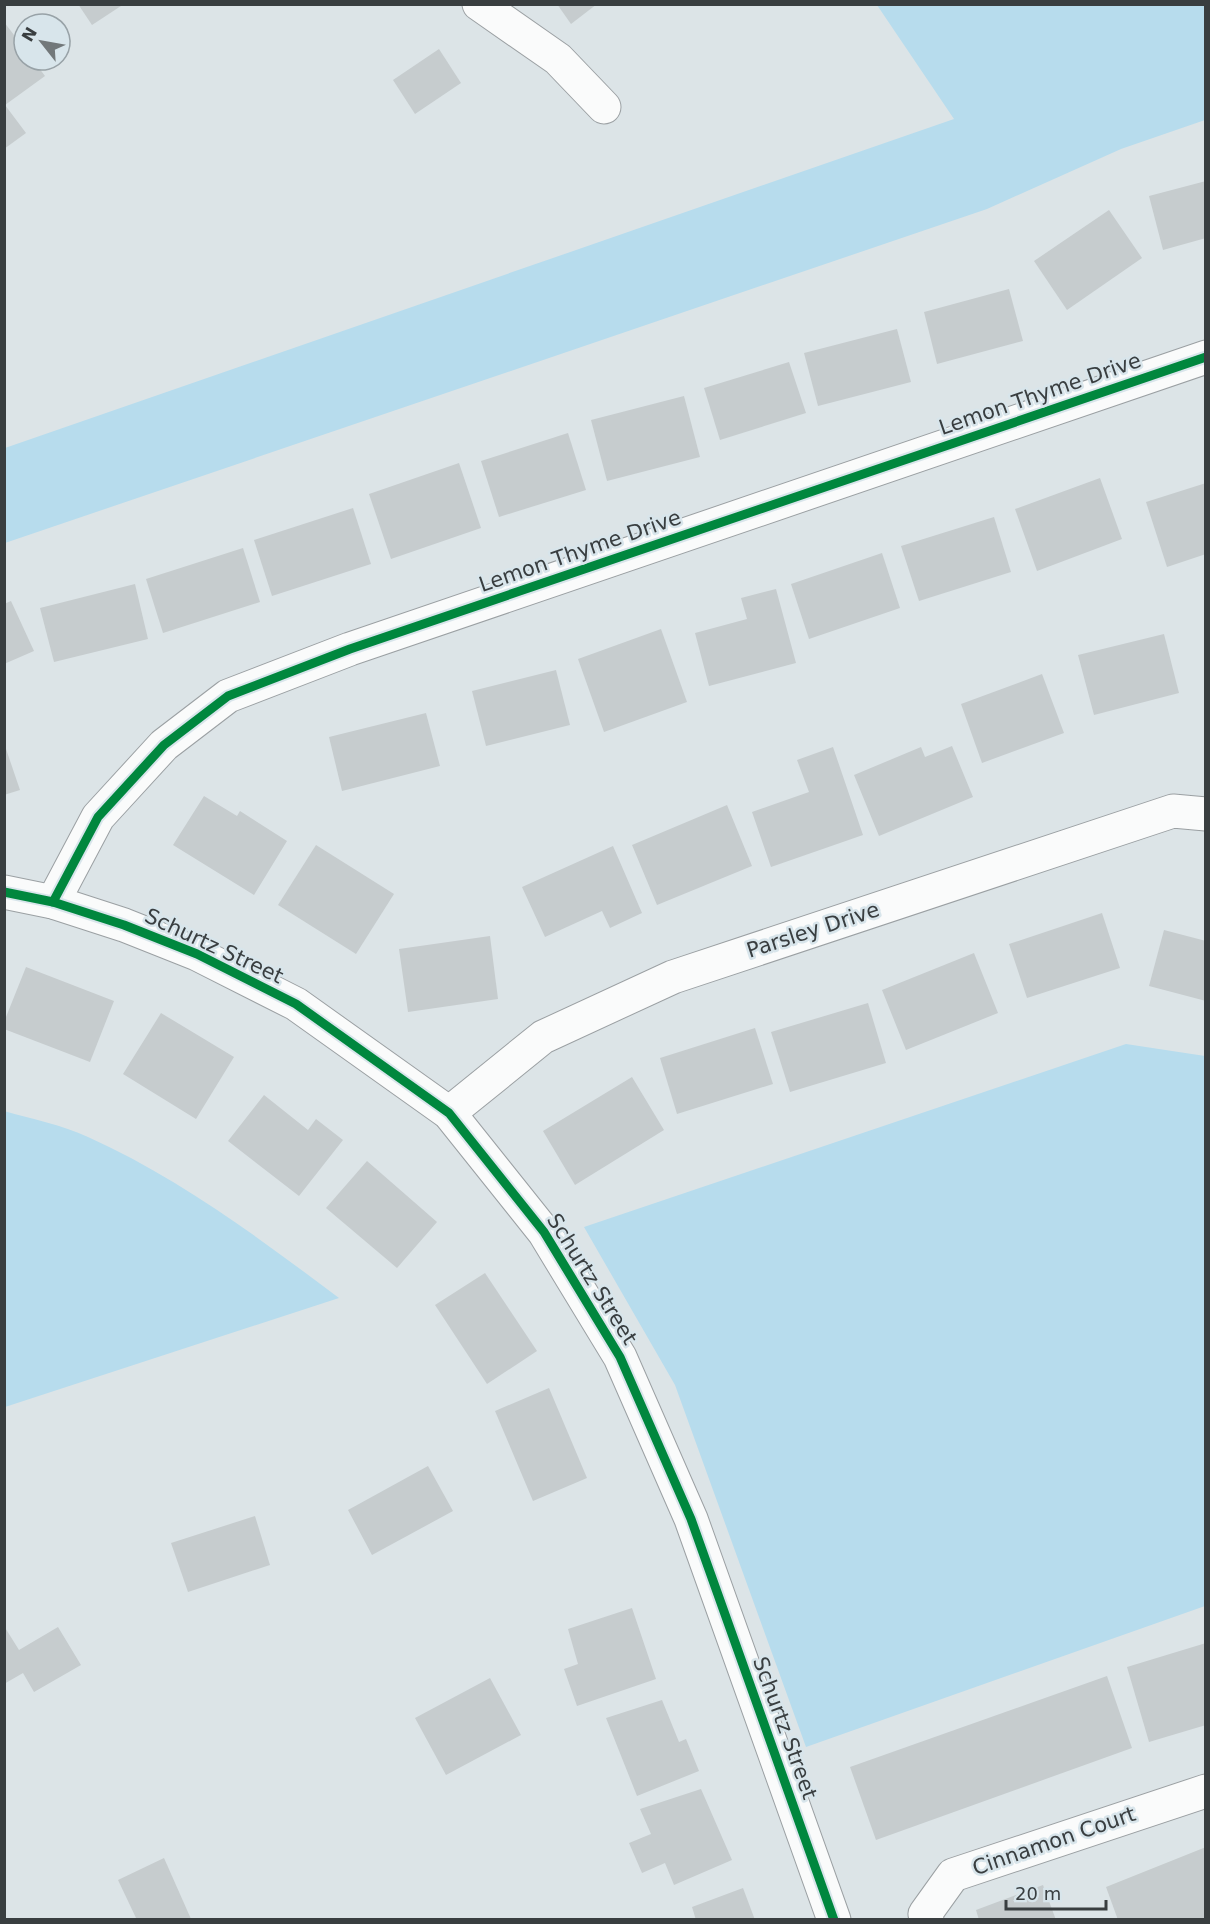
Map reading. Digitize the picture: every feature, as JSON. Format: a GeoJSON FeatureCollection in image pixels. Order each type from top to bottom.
{"type":"FeatureCollection","features":[{"type":"Feature","properties":{"kind":"street"},"geometry":{"type":"LineString","coordinates":[[479,4],[558,59],[604,107]]}},
{"type":"Feature","properties":{"kind":"street","name":"Lemon Thyme Drive"},"geometry":{"type":"LineString","coordinates":[[53,902],[98,817],[164,745],[228,696],[350,649],[1206,357]]}},
{"type":"Feature","properties":{"kind":"street","name":"Parsley Drive"},"geometry":{"type":"LineString","coordinates":[[449,1113],[543,1037],[674,977],[1173,811],[1206,814]]}},
{"type":"Feature","properties":{"kind":"street","name":"Schurtz Street"},"geometry":{"type":"LineString","coordinates":[[4,892],[53,902],[124,925],[197,954],[296,1004],[449,1113],[544,1232],[620,1357],[691,1519],[834,1920]]}},
{"type":"Feature","properties":{"kind":"street","name":"Cinnamon Court"},"geometry":{"type":"LineString","coordinates":[[927,1920],[925,1914],[953,1875],[1206,1791]]}},
{"type":"Feature","properties":{"kind":"shaded area"},"geometry":{"type":"Polygon","coordinates":[[[877,5],[1205,5],[1205,120],[1121,149],[987,209],[5,543],[5,448],[954,119],[877,5]]]}},
{"type":"Feature","properties":{"kind":"shaded area"},"geometry":{"type":"Polygon","coordinates":[[[1126,1044],[1205,1056],[1205,1606],[806,1747],[675,1385],[584,1227],[1126,1044]]]}},
{"type":"Feature","properties":{"kind":"shaded area"},"geometry":{"type":"Polygon","coordinates":[[[4,1111],[78,1133],[122,1153],[218,1210],[339,1298],[5,1407],[4,1111]]]}},
{"type":"Feature","properties":{"kind":"building"},"geometry":{"type":"Polygon","coordinates":[[[78,4],[124,4],[92,25],[78,4]]]}},
{"type":"Feature","properties":{"kind":"building"},"geometry":{"type":"Polygon","coordinates":[[[557,4],[597,4],[571,24],[557,4]]]}},
{"type":"Feature","properties":{"kind":"building"},"geometry":{"type":"Polygon","coordinates":[[[4,22],[12,32],[12,72],[42,72],[45,76],[5,105],[26,133],[4,149],[4,22]]]}},
{"type":"Feature","properties":{"kind":"building"},"geometry":{"type":"Polygon","coordinates":[[[439,49],[461,83],[415,114],[393,80],[439,49]]]}},
{"type":"Feature","properties":{"kind":"building"},"geometry":{"type":"Polygon","coordinates":[[[1206,181],[1206,238],[1163,250],[1149,196],[1206,181]]]}},
{"type":"Feature","properties":{"kind":"building"},"geometry":{"type":"Polygon","coordinates":[[[1109,210],[1142,258],[1067,310],[1034,261],[1109,210]]]}},
{"type":"Feature","properties":{"kind":"building"},"geometry":{"type":"Polygon","coordinates":[[[1009,289],[1023,341],[937,364],[924,312],[1009,289]]]}},
{"type":"Feature","properties":{"kind":"building"},"geometry":{"type":"Polygon","coordinates":[[[897,329],[911,382],[818,406],[804,353],[897,329]]]}},
{"type":"Feature","properties":{"kind":"building"},"geometry":{"type":"Polygon","coordinates":[[[789,362],[806,413],[720,440],[704,388],[789,362]]]}},
{"type":"Feature","properties":{"kind":"building"},"geometry":{"type":"Polygon","coordinates":[[[684,396],[700,457],[607,481],[591,420],[684,396]]]}},
{"type":"Feature","properties":{"kind":"building"},"geometry":{"type":"Polygon","coordinates":[[[568,433],[586,490],[499,517],[481,461],[568,433]]]}},
{"type":"Feature","properties":{"kind":"building"},"geometry":{"type":"Polygon","coordinates":[[[459,463],[481,528],[391,559],[369,494],[459,463]]]}},
{"type":"Feature","properties":{"kind":"building"},"geometry":{"type":"Polygon","coordinates":[[[1100,478],[1122,539],[1037,571],[1015,509],[1100,478]]]}},
{"type":"Feature","properties":{"kind":"building"},"geometry":{"type":"Polygon","coordinates":[[[1206,483],[1206,554],[1167,567],[1146,502],[1206,483]]]}},
{"type":"Feature","properties":{"kind":"building"},"geometry":{"type":"Polygon","coordinates":[[[353,508],[371,564],[272,596],[254,540],[353,508]]]}},
{"type":"Feature","properties":{"kind":"building"},"geometry":{"type":"Polygon","coordinates":[[[994,517],[1011,572],[919,601],[901,546],[994,517]]]}},
{"type":"Feature","properties":{"kind":"building"},"geometry":{"type":"Polygon","coordinates":[[[243,548],[260,602],[163,633],[146,579],[243,548]]]}},
{"type":"Feature","properties":{"kind":"building"},"geometry":{"type":"Polygon","coordinates":[[[882,553],[900,608],[809,639],[791,584],[882,553]]]}},
{"type":"Feature","properties":{"kind":"building"},"geometry":{"type":"Polygon","coordinates":[[[135,584],[148,639],[54,662],[40,608],[135,584]]]}},
{"type":"Feature","properties":{"kind":"building"},"geometry":{"type":"Polygon","coordinates":[[[776,589],[796,663],[709,686],[695,633],[747,619],[741,598],[776,589]]]}},
{"type":"Feature","properties":{"kind":"building"},"geometry":{"type":"Polygon","coordinates":[[[11,601],[34,651],[4,664],[4,604],[11,601]]]}},
{"type":"Feature","properties":{"kind":"building"},"geometry":{"type":"Polygon","coordinates":[[[661,629],[687,702],[604,732],[578,659],[661,629]]]}},
{"type":"Feature","properties":{"kind":"building"},"geometry":{"type":"Polygon","coordinates":[[[1164,634],[1179,693],[1094,715],[1078,655],[1164,634]]]}},
{"type":"Feature","properties":{"kind":"building"},"geometry":{"type":"Polygon","coordinates":[[[556,670],[570,725],[486,746],[472,691],[556,670]]]}},
{"type":"Feature","properties":{"kind":"building"},"geometry":{"type":"Polygon","coordinates":[[[1042,674],[1064,733],[982,763],[961,704],[1042,674]]]}},
{"type":"Feature","properties":{"kind":"building"},"geometry":{"type":"Polygon","coordinates":[[[426,713],[440,766],[342,791],[329,737],[426,713]]]}},
{"type":"Feature","properties":{"kind":"building"},"geometry":{"type":"Polygon","coordinates":[[[4,743],[20,790],[4,795],[4,743]]]}},
{"type":"Feature","properties":{"kind":"building"},"geometry":{"type":"Polygon","coordinates":[[[952,746],[973,797],[879,836],[854,775],[921,747],[925,757],[952,746]]]}},
{"type":"Feature","properties":{"kind":"building"},"geometry":{"type":"Polygon","coordinates":[[[833,747],[863,835],[771,867],[752,812],[809,792],[797,760],[833,747]]]}},
{"type":"Feature","properties":{"kind":"building"},"geometry":{"type":"Polygon","coordinates":[[[204,796],[237,816],[240,811],[287,841],[254,895],[173,845],[204,796]]]}},
{"type":"Feature","properties":{"kind":"building"},"geometry":{"type":"Polygon","coordinates":[[[727,805],[752,866],[657,905],[632,845],[727,805]]]}},
{"type":"Feature","properties":{"kind":"building"},"geometry":{"type":"Polygon","coordinates":[[[316,845],[394,894],[356,954],[278,905],[316,845]]]}},
{"type":"Feature","properties":{"kind":"building"},"geometry":{"type":"Polygon","coordinates":[[[613,846],[642,913],[610,928],[602,911],[545,937],[522,887],[613,846]]]}},
{"type":"Feature","properties":{"kind":"building"},"geometry":{"type":"Polygon","coordinates":[[[1102,913],[1120,968],[1027,998],[1009,944],[1102,913]]]}},
{"type":"Feature","properties":{"kind":"building"},"geometry":{"type":"Polygon","coordinates":[[[1164,930],[1206,941],[1206,1001],[1149,986],[1164,930]]]}},
{"type":"Feature","properties":{"kind":"building"},"geometry":{"type":"Polygon","coordinates":[[[490,936],[498,999],[408,1012],[399,949],[490,936]]]}},
{"type":"Feature","properties":{"kind":"building"},"geometry":{"type":"Polygon","coordinates":[[[974,953],[998,1013],[906,1050],[882,990],[974,953]]]}},
{"type":"Feature","properties":{"kind":"building"},"geometry":{"type":"Polygon","coordinates":[[[26,967],[114,1001],[90,1062],[4,1029],[4,1022],[26,967]]]}},
{"type":"Feature","properties":{"kind":"building"},"geometry":{"type":"Polygon","coordinates":[[[868,1003],[886,1063],[790,1092],[771,1032],[868,1003]]]}},
{"type":"Feature","properties":{"kind":"building"},"geometry":{"type":"Polygon","coordinates":[[[161,1013],[234,1057],[196,1119],[123,1074],[161,1013]]]}},
{"type":"Feature","properties":{"kind":"building"},"geometry":{"type":"Polygon","coordinates":[[[755,1028],[773,1084],[677,1114],[660,1058],[755,1028]]]}},
{"type":"Feature","properties":{"kind":"building"},"geometry":{"type":"Polygon","coordinates":[[[632,1077],[664,1130],[575,1185],[543,1131],[632,1077]]]}},
{"type":"Feature","properties":{"kind":"building"},"geometry":{"type":"Polygon","coordinates":[[[264,1095],[308,1130],[316,1119],[343,1140],[299,1196],[228,1141],[264,1095]]]}},
{"type":"Feature","properties":{"kind":"building"},"geometry":{"type":"Polygon","coordinates":[[[367,1161],[437,1222],[397,1268],[326,1208],[367,1161]]]}},
{"type":"Feature","properties":{"kind":"building"},"geometry":{"type":"Polygon","coordinates":[[[485,1273],[537,1351],[487,1384],[435,1305],[485,1273]]]}},
{"type":"Feature","properties":{"kind":"building"},"geometry":{"type":"Polygon","coordinates":[[[549,1388],[587,1478],[533,1501],[495,1411],[549,1388]]]}},
{"type":"Feature","properties":{"kind":"building"},"geometry":{"type":"Polygon","coordinates":[[[428,1466],[453,1511],[372,1555],[348,1510],[428,1466]]]}},
{"type":"Feature","properties":{"kind":"building"},"geometry":{"type":"Polygon","coordinates":[[[255,1516],[270,1565],[188,1592],[171,1543],[255,1516]]]}},
{"type":"Feature","properties":{"kind":"building"},"geometry":{"type":"Polygon","coordinates":[[[632,1608],[656,1679],[577,1706],[564,1669],[578,1664],[568,1629],[632,1608]]]}},
{"type":"Feature","properties":{"kind":"building"},"geometry":{"type":"Polygon","coordinates":[[[4,1626],[19,1650],[58,1627],[81,1665],[34,1692],[23,1673],[4,1684],[4,1626]]]}},
{"type":"Feature","properties":{"kind":"building"},"geometry":{"type":"Polygon","coordinates":[[[1206,1643],[1206,1725],[1149,1742],[1127,1667],[1206,1643]]]}},
{"type":"Feature","properties":{"kind":"building"},"geometry":{"type":"Polygon","coordinates":[[[1107,1676],[1132,1748],[876,1840],[850,1767],[1107,1676]]]}},
{"type":"Feature","properties":{"kind":"building"},"geometry":{"type":"Polygon","coordinates":[[[490,1678],[521,1735],[446,1775],[415,1718],[490,1678]]]}},
{"type":"Feature","properties":{"kind":"building"},"geometry":{"type":"Polygon","coordinates":[[[662,1700],[679,1742],[686,1739],[699,1771],[637,1796],[606,1718],[662,1700]]]}},
{"type":"Feature","properties":{"kind":"building"},"geometry":{"type":"Polygon","coordinates":[[[701,1789],[732,1860],[674,1885],[665,1863],[642,1873],[629,1843],[651,1834],[640,1809],[701,1789]]]}},
{"type":"Feature","properties":{"kind":"building"},"geometry":{"type":"Polygon","coordinates":[[[1206,1847],[1206,1920],[1118,1920],[1106,1887],[1206,1847]]]}},
{"type":"Feature","properties":{"kind":"building"},"geometry":{"type":"Polygon","coordinates":[[[164,1858],[191,1919],[137,1920],[118,1880],[164,1858]]]}},
{"type":"Feature","properties":{"kind":"building"},"geometry":{"type":"Polygon","coordinates":[[[1043,1885],[1056,1920],[979,1920],[976,1910],[1043,1885]]]}},
{"type":"Feature","properties":{"kind":"building"},"geometry":{"type":"Polygon","coordinates":[[[743,1888],[755,1920],[696,1920],[692,1907],[743,1888]]]}},
{"type":"Feature","properties":{"kind":"cycle path"},"geometry":{"type":"LineString","coordinates":[[53,902],[98,817],[164,745],[228,696],[350,649],[1206,357]]}},
{"type":"Feature","properties":{"kind":"cycle path"},"geometry":{"type":"LineString","coordinates":[[4,892],[53,902],[124,925],[197,954],[296,1004],[449,1113],[544,1232],[620,1357],[691,1519],[834,1920]]}}]}
